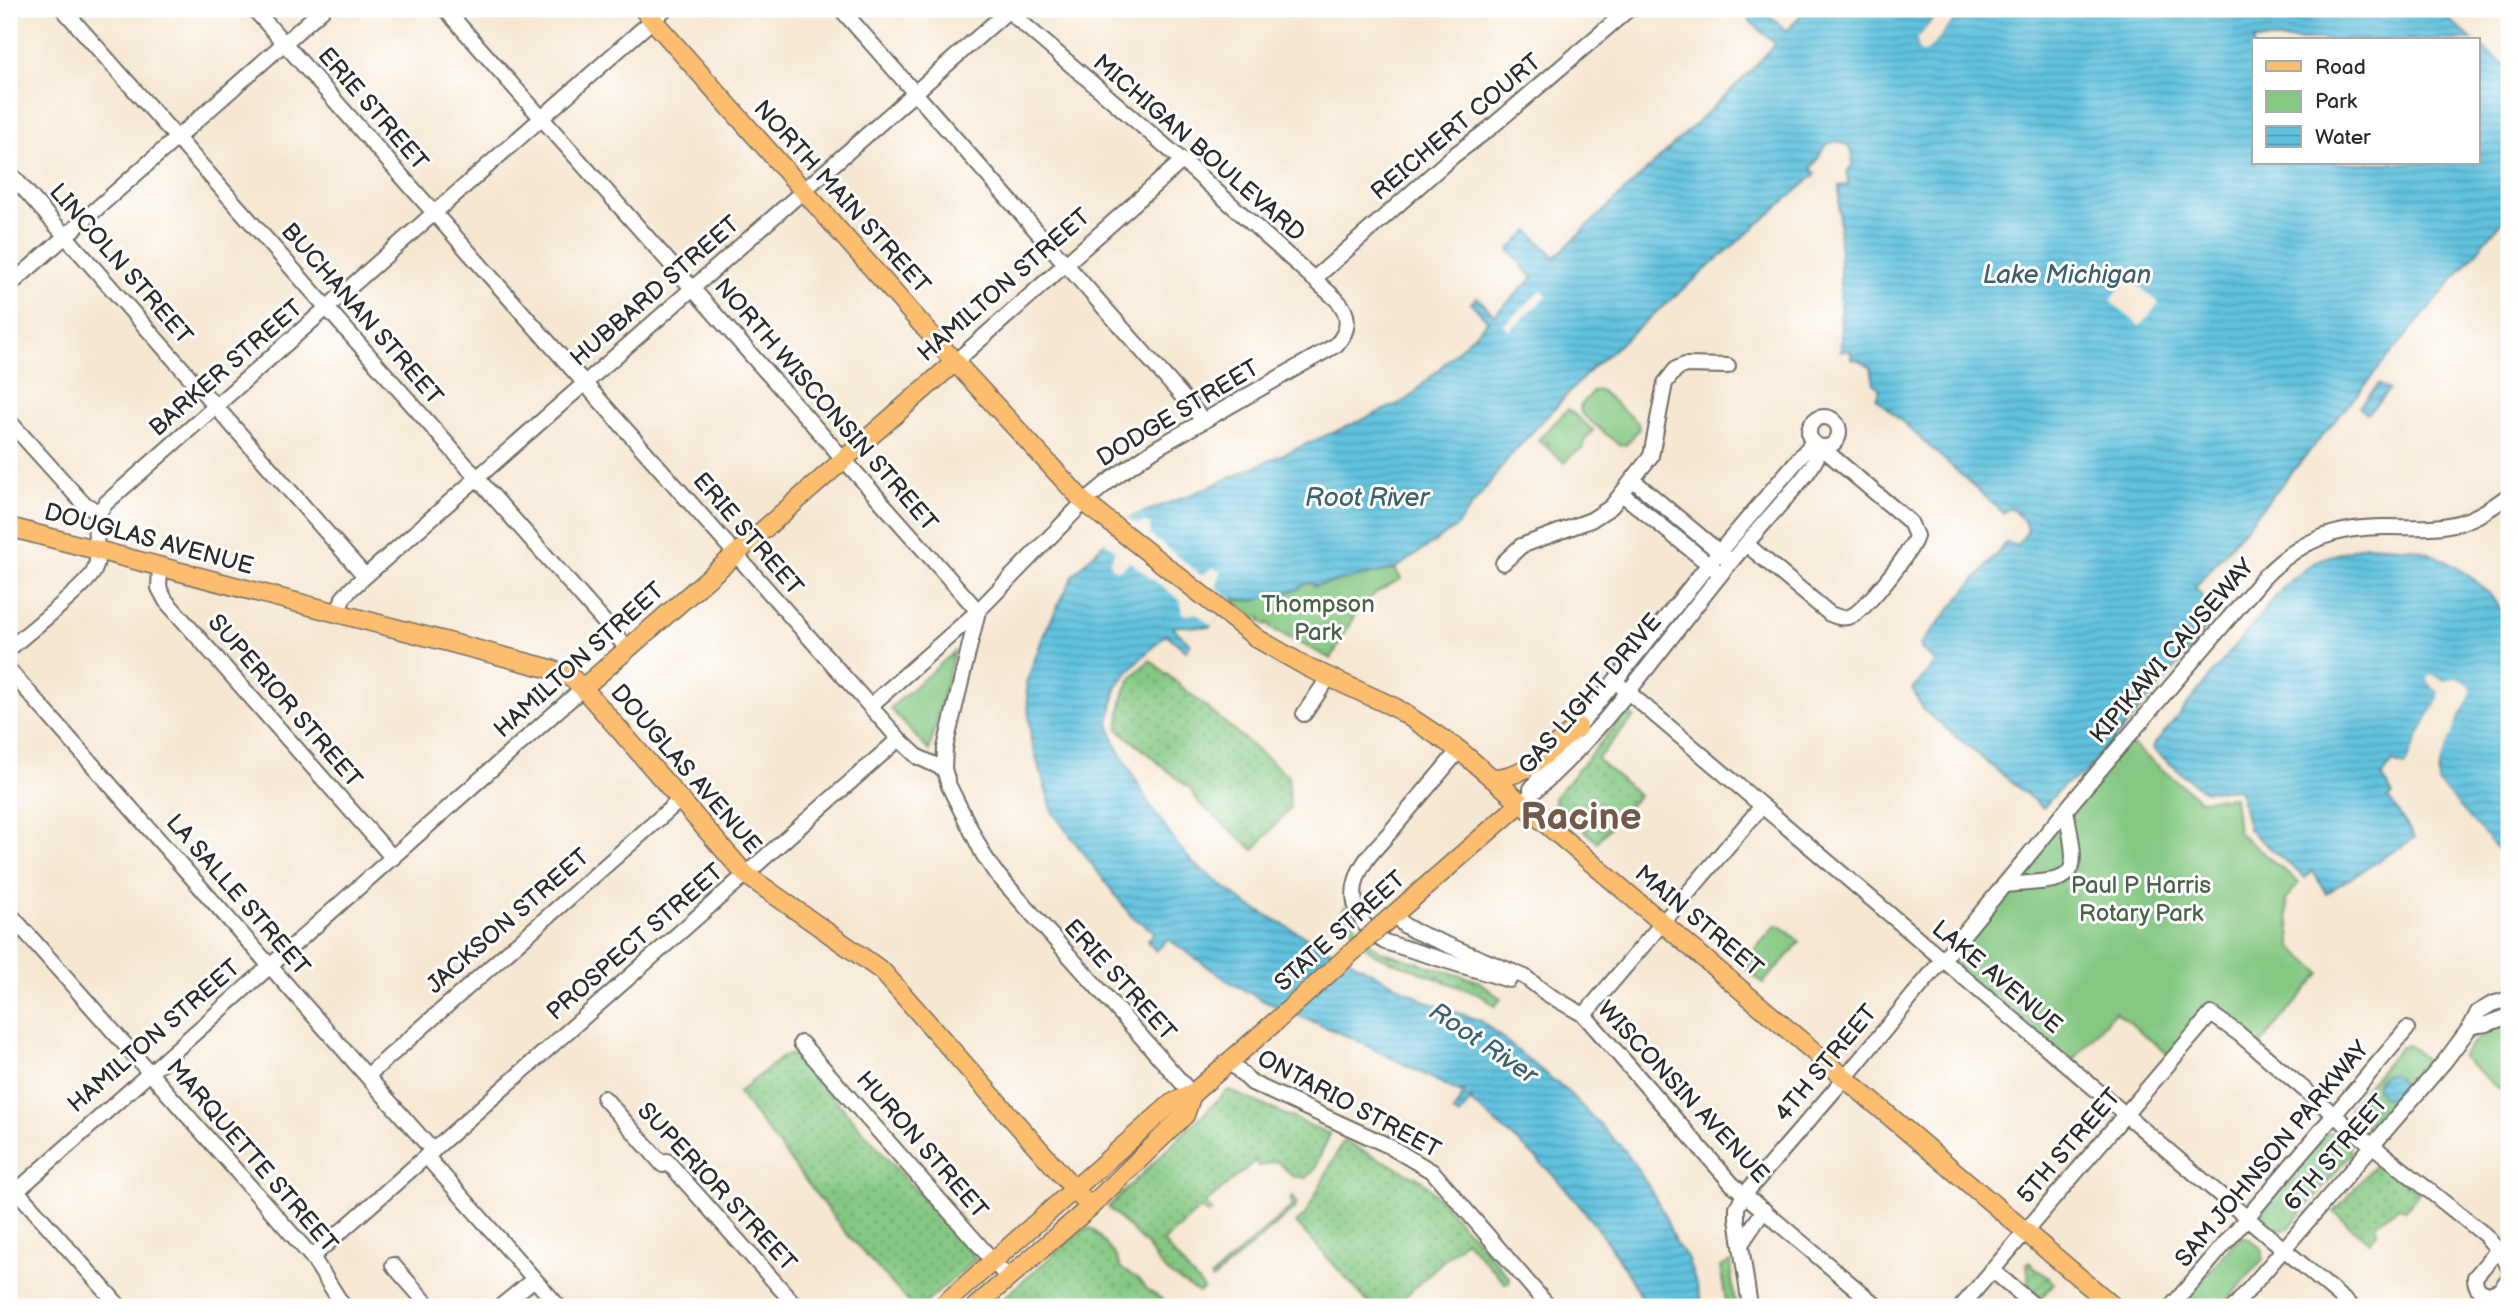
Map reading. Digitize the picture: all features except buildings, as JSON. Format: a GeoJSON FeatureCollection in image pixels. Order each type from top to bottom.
{"type":"FeatureCollection","features":[{"type":"Feature","properties":{"kind":"main road","name":"NORTH MAIN STREET"},"geometry":{"type":"LineString","coordinates":[[653,12],[804,191],[955,362],[1084,502],[1224,613]]}},
{"type":"Feature","properties":{"kind":"main road","name":"HAMILTON STREET"},"geometry":{"type":"LineString","coordinates":[[583,688],[955,362]]}},
{"type":"Feature","properties":{"kind":"main road","name":"DOUGLAS AVENUE"},"geometry":{"type":"LineString","coordinates":[[9,527],[551,669],[573,679],[745,874],[882,971],[1090,1207]]}},
{"type":"Feature","properties":{"kind":"main road","name":"MAIN STREET"},"geometry":{"type":"LineString","coordinates":[[1224,613],[1276,650],[1396,708],[1459,750],[2114,1307]]}},
{"type":"Feature","properties":{"kind":"main road"},"geometry":{"type":"LineString","coordinates":[[1492,778],[1522,772],[1578,727]]}},
{"type":"Feature","properties":{"kind":"main road","name":"STATE STREET"},"geometry":{"type":"LineString","coordinates":[[941,1307],[1172,1103],[1192,1094],[1230,1062],[1521,803]]}},
{"type":"Feature","properties":{"kind":"main road","name":"STATE STREET"},"geometry":{"type":"LineString","coordinates":[[975,1307],[1090,1207],[1185,1115],[1192,1094]]}},
{"type":"Feature","properties":{"kind":"street","name":"BUCHANAN STREET"},"geometry":{"type":"LineString","coordinates":[[63,9],[628,649]]}},
{"type":"Feature","properties":{"kind":"street","name":"ERIE STREET"},"geometry":{"type":"LineString","coordinates":[[254,9],[899,739],[918,757],[944,769],[957,804],[995,872],[1192,1094]]}},
{"type":"Feature","properties":{"kind":"street"},"geometry":{"type":"LineString","coordinates":[[9,286],[323,9]]}},
{"type":"Feature","properties":{"kind":"street","name":"NORTH WISCONSIN STREET"},"geometry":{"type":"LineString","coordinates":[[445,9],[978,611]]}},
{"type":"Feature","properties":{"kind":"street"},"geometry":{"type":"LineString","coordinates":[[841,9],[1204,421]]}},
{"type":"Feature","properties":{"kind":"street","name":"HUBBARD STREET"},"geometry":{"type":"LineString","coordinates":[[338,614],[343,598],[365,576],[586,384],[1008,9]]}},
{"type":"Feature","properties":{"kind":"street","name":"MICHIGAN BOULEVARD"},"geometry":{"type":"LineString","coordinates":[[1008,9],[1343,306],[1346,312],[1346,330]]}},
{"type":"Feature","properties":{"kind":"street","name":"REICHERT COURT"},"geometry":{"type":"LineString","coordinates":[[1314,279],[1453,156],[1489,130],[1629,9]]}},
{"type":"Feature","properties":{"kind":"street","name":"BARKER STREET"},"geometry":{"type":"LineString","coordinates":[[99,513],[106,503],[542,119],[653,12]]}},
{"type":"Feature","properties":{"kind":"street","name":"HAMILTON STREET"},"geometry":{"type":"LineString","coordinates":[[955,362],[1182,161]]}},
{"type":"Feature","properties":{"kind":"street","name":"LINCOLN STREET"},"geometry":{"type":"LineString","coordinates":[[9,172],[365,576]]}},
{"type":"Feature","properties":{"kind":"street","name":"DODGE STREET"},"geometry":{"type":"LineString","coordinates":[[870,706],[978,611],[1084,502],[1135,461],[1336,345],[1346,330]]}},
{"type":"Feature","properties":{"kind":"street"},"geometry":{"type":"LineString","coordinates":[[1503,563],[1528,542],[1602,514],[1622,494],[1651,456],[1665,383],[1675,369],[1685,365],[1728,366]]}},
{"type":"Feature","properties":{"kind":"street"},"geometry":{"type":"LineString","coordinates":[[9,421],[82,502],[99,513],[94,529],[97,550],[95,568],[89,579],[9,649]]}},
{"type":"Feature","properties":{"kind":"street"},"geometry":{"type":"LineString","coordinates":[[1746,544],[1830,614],[1845,618],[1858,613],[1910,551],[1916,537],[1910,522],[1817,445]]}},
{"type":"Feature","properties":{"kind":"street","name":"GAS LIGHT DRIVE"},"geometry":{"type":"LineString","coordinates":[[1521,803],[1557,772],[1804,477],[1816,462],[1817,445]]}},
{"type":"Feature","properties":{"kind":"street","name":"GAS LIGHT DRIVE"},"geometry":{"type":"LineString","coordinates":[[1521,803],[1578,727],[1709,564],[1817,445]]}},
{"type":"Feature","properties":{"kind":"street"},"geometry":{"type":"LineString","coordinates":[[1633,480],[1731,562]]}},
{"type":"Feature","properties":{"kind":"street"},"geometry":{"type":"LineString","coordinates":[[1622,494],[1721,574]]}},
{"type":"Feature","properties":{"kind":"street","name":"KIPIKAWI CAUSEWAY"},"geometry":{"type":"LineString","coordinates":[[1942,961],[2277,563],[2295,549],[2319,537],[2350,528],[2428,528],[2458,523],[2481,514],[2509,495]]}},
{"type":"Feature","properties":{"kind":"street","name":"SUPERIOR STREET"},"geometry":{"type":"LineString","coordinates":[[160,567],[159,588],[164,598],[393,858]]}},
{"type":"Feature","properties":{"kind":"street"},"geometry":{"type":"LineString","coordinates":[[944,769],[945,748],[978,611]]}},
{"type":"Feature","properties":{"kind":"street","name":"LA SALLE STREET"},"geometry":{"type":"LineString","coordinates":[[9,670],[367,1076],[429,1154],[559,1307]]}},
{"type":"Feature","properties":{"kind":"street"},"geometry":{"type":"LineString","coordinates":[[1304,714],[1329,677]]}},
{"type":"Feature","properties":{"kind":"street","name":"LAKE AVENUE"},"geometry":{"type":"LineString","coordinates":[[1615,681],[2351,1307]]}},
{"type":"Feature","properties":{"kind":"street","name":"HAMILTON STREET"},"geometry":{"type":"LineString","coordinates":[[11,1190],[150,1073],[583,688]]}},
{"type":"Feature","properties":{"kind":"street","name":"PROSPECT STREET"},"geometry":{"type":"LineString","coordinates":[[312,1257],[899,739]]}},
{"type":"Feature","properties":{"kind":"street","name":"WISCONSIN AVENUE"},"geometry":{"type":"LineString","coordinates":[[1459,750],[1364,863],[1354,888],[1359,916],[1374,935],[1385,942],[1547,994]]}},
{"type":"Feature","properties":{"kind":"street","name":"JACKSON STREET"},"geometry":{"type":"LineString","coordinates":[[367,1076],[680,800]]}},
{"type":"Feature","properties":{"kind":"street"},"geometry":{"type":"LineString","coordinates":[[1584,1015],[1762,806]]}},
{"type":"Feature","properties":{"kind":"street"},"geometry":{"type":"LineString","coordinates":[[2004,885],[2051,881],[2068,874],[2074,864],[2074,854],[2066,811]]}},
{"type":"Feature","properties":{"kind":"street","name":"MARQUETTE STREET"},"geometry":{"type":"LineString","coordinates":[[9,913],[312,1257],[344,1307]]}},
{"type":"Feature","properties":{"kind":"street","name":"WISCONSIN AVENUE"},"geometry":{"type":"LineString","coordinates":[[1388,920],[1525,977],[1547,994],[1584,1015],[1744,1195],[1878,1307]]}},
{"type":"Feature","properties":{"kind":"street"},"geometry":{"type":"LineString","coordinates":[[9,937],[20,926]]}},
{"type":"Feature","properties":{"kind":"street","name":"4TH STREET"},"geometry":{"type":"LineString","coordinates":[[1744,1195],[1942,961]]}},
{"type":"Feature","properties":{"kind":"street","name":"6TH STREET"},"geometry":{"type":"LineString","coordinates":[[2234,1307],[2372,1146],[2471,1026],[2479,1012],[2492,1004],[2509,999]]}},
{"type":"Feature","properties":{"kind":"street","name":"5TH STREET"},"geometry":{"type":"LineString","coordinates":[[1961,1307],[2210,1014],[2238,1033],[2334,1115]]}},
{"type":"Feature","properties":{"kind":"street"},"geometry":{"type":"LineString","coordinates":[[2471,1026],[2487,1024],[2509,1016]]}},
{"type":"Feature","properties":{"kind":"street","name":"SAM JOHNSON PARKWAY"},"geometry":{"type":"LineString","coordinates":[[2171,1307],[2407,1029]]}},
{"type":"Feature","properties":{"kind":"street","name":"HURON STREET"},"geometry":{"type":"LineString","coordinates":[[801,1043],[1008,1278]]}},
{"type":"Feature","properties":{"kind":"street","name":"ONTARIO STREET"},"geometry":{"type":"LineString","coordinates":[[1230,1062],[1252,1083],[1387,1145],[1433,1172],[1549,1307]]}},
{"type":"Feature","properties":{"kind":"street","name":"SUPERIOR STREET"},"geometry":{"type":"LineString","coordinates":[[604,1098],[663,1165],[667,1161],[797,1307]]}},
{"type":"Feature","properties":{"kind":"street"},"geometry":{"type":"LineString","coordinates":[[2334,1115],[2485,1234],[2509,1268]]}},
{"type":"Feature","properties":{"kind":"street"},"geometry":{"type":"LineString","coordinates":[[11,1190],[120,1307]]}},
{"type":"Feature","properties":{"kind":"street"},"geometry":{"type":"LineString","coordinates":[[1744,1195],[1737,1207],[1749,1307]]}},
{"type":"Feature","properties":{"kind":"street"},"geometry":{"type":"LineString","coordinates":[[1741,1244],[1764,1210]]}},
{"type":"Feature","properties":{"kind":"street"},"geometry":{"type":"LineString","coordinates":[[2497,1251],[2474,1277],[2475,1284],[2478,1290],[2489,1294],[2500,1290],[2509,1278]]}},
{"type":"Feature","properties":{"kind":"street"},"geometry":{"type":"LineString","coordinates":[[393,1265],[424,1305]]}},
{"type":"Feature","properties":{"kind":"street"},"geometry":{"type":"LineString","coordinates":[[1992,1270],[2035,1307]]}},
{"type":"Feature","properties":{"kind":"street"},"geometry":{"type":"LineString","coordinates":[[500,1307],[534,1279]]}},
{"type":"Feature","properties":{"kind":"green space"},"geometry":{"type":"Polygon","coordinates":[[[1600,390],[1638,423],[1639,429],[1626,445],[1619,445],[1581,413],[1580,406],[1593,391],[1600,390]]]}},
{"type":"Feature","properties":{"kind":"green space"},"geometry":{"type":"Polygon","coordinates":[[[1568,409],[1593,430],[1582,449],[1570,456],[1565,463],[1546,447],[1549,444],[1547,442],[1543,445],[1538,440],[1568,409]]]}},
{"type":"Feature","properties":{"kind":"green space","name":"Thompson Park"},"geometry":{"type":"Polygon","coordinates":[[[1395,569],[1401,579],[1376,593],[1359,607],[1331,659],[1270,628],[1271,625],[1260,621],[1259,616],[1256,618],[1232,600],[1252,601],[1304,584],[1313,583],[1314,586],[1395,569]]]}},
{"type":"Feature","properties":{"kind":"green space"},"geometry":{"type":"Polygon","coordinates":[[[954,652],[929,751],[890,708],[954,652]]]}},
{"type":"Feature","properties":{"kind":"green space"},"geometry":{"type":"Polygon","coordinates":[[[1150,660],[1288,776],[1290,808],[1254,850],[1200,804],[1190,789],[1118,729],[1128,683],[1150,660]]]}},
{"type":"Feature","properties":{"kind":"green space"},"geometry":{"type":"Polygon","coordinates":[[[1624,715],[1634,717],[1597,759],[1639,795],[1597,842],[1554,803],[1554,798],[1624,715]]]}},
{"type":"Feature","properties":{"kind":"green space","name":"Paul P Harris Rotary Park"},"geometry":{"type":"Polygon","coordinates":[[[2126,740],[2200,800],[2234,797],[2238,832],[2299,883],[2286,899],[2292,947],[2321,973],[2265,1038],[2259,1050],[2211,1014],[2173,1058],[2115,1011],[2068,1067],[1942,961],[2126,740]]]}},
{"type":"Feature","properties":{"kind":"green space"},"geometry":{"type":"Polygon","coordinates":[[[1346,906],[1361,936],[1380,951],[1478,981],[1501,999],[1495,1006],[1480,995],[1376,955],[1352,930],[1343,910],[1346,906]]]}},
{"type":"Feature","properties":{"kind":"green space"},"geometry":{"type":"Polygon","coordinates":[[[1776,925],[1800,942],[1763,983],[1741,965],[1776,925]]]}},
{"type":"Feature","properties":{"kind":"green space"},"geometry":{"type":"Polygon","coordinates":[[[2509,1024],[2509,1097],[2461,1056],[2488,1029],[2509,1024]]]}},
{"type":"Feature","properties":{"kind":"green space"},"geometry":{"type":"Polygon","coordinates":[[[2408,1045],[2426,1060],[2426,1067],[2374,1128],[2368,1129],[2349,1114],[2350,1106],[2401,1046],[2408,1045]]]}},
{"type":"Feature","properties":{"kind":"green space"},"geometry":{"type":"Polygon","coordinates":[[[795,1054],[976,1259],[921,1307],[913,1307],[845,1232],[738,1093],[783,1056],[795,1054]]]}},
{"type":"Feature","properties":{"kind":"green space"},"geometry":{"type":"Polygon","coordinates":[[[1228,1090],[1330,1134],[1313,1172],[1306,1178],[1293,1176],[1277,1161],[1259,1166],[1255,1161],[1205,1204],[1212,1211],[1208,1214],[1201,1208],[1163,1242],[1201,1286],[1203,1289],[1199,1293],[1159,1264],[1148,1247],[1108,1207],[1228,1090]]]}},
{"type":"Feature","properties":{"kind":"green space"},"geometry":{"type":"Polygon","coordinates":[[[2333,1133],[2349,1145],[2351,1154],[2288,1229],[2279,1230],[2263,1217],[2263,1208],[2326,1134],[2333,1133]]]}},
{"type":"Feature","properties":{"kind":"green space"},"geometry":{"type":"Polygon","coordinates":[[[1343,1141],[1422,1180],[1510,1278],[1509,1283],[1505,1283],[1465,1240],[1394,1307],[1372,1307],[1296,1223],[1305,1215],[1343,1141]]]}},
{"type":"Feature","properties":{"kind":"green space"},"geometry":{"type":"Polygon","coordinates":[[[2377,1162],[2419,1193],[2406,1209],[2399,1207],[2376,1223],[2377,1233],[2369,1242],[2334,1212],[2377,1162]]]}},
{"type":"Feature","properties":{"kind":"green space"},"geometry":{"type":"Polygon","coordinates":[[[1293,1196],[1297,1204],[1294,1209],[1212,1280],[1211,1277],[1293,1205],[1290,1199],[1293,1196]]]}},
{"type":"Feature","properties":{"kind":"green space"},"geometry":{"type":"Polygon","coordinates":[[[1093,1229],[1117,1258],[1120,1268],[1175,1307],[993,1307],[1081,1231],[1093,1229]]]}},
{"type":"Feature","properties":{"kind":"green space"},"geometry":{"type":"Polygon","coordinates":[[[2247,1237],[2263,1250],[2263,1259],[2222,1307],[2179,1307],[2238,1238],[2247,1237]]]}},
{"type":"Feature","properties":{"kind":"green space"},"geometry":{"type":"Polygon","coordinates":[[[1730,1262],[1735,1307],[1727,1307],[1720,1267],[1730,1262]]]}},
{"type":"Feature","properties":{"kind":"green space"},"geometry":{"type":"Polygon","coordinates":[[[2029,1262],[2054,1283],[2040,1299],[2030,1290],[2029,1262]]]}},
{"type":"Feature","properties":{"kind":"water","name":"Lake Michigan"},"geometry":{"type":"Polygon","coordinates":[[[1762,9],[1787,31],[1806,9],[1942,9],[1917,39],[1918,50],[1930,49],[1963,9],[2437,9],[2471,38],[2252,38],[2252,164],[2480,164],[2480,46],[2509,68],[2509,213],[2195,588],[2201,594],[2207,609],[2204,630],[2186,656],[2084,775],[2065,784],[2043,808],[1922,709],[1913,689],[1936,662],[1920,645],[2007,542],[2016,546],[2028,528],[2010,507],[2003,513],[1876,398],[1880,389],[1874,384],[1871,368],[1859,360],[1851,359],[1851,351],[1841,351],[1839,186],[1848,185],[1847,172],[1852,166],[1853,155],[1847,145],[1837,141],[1823,148],[1811,168],[1816,174],[1592,368],[1511,455],[1456,527],[1395,569],[1314,586],[1313,583],[1304,584],[1298,589],[1252,601],[1233,598],[1210,627],[1173,628],[1191,644],[1186,651],[1166,634],[1133,666],[1116,688],[1109,723],[1115,743],[1148,802],[1193,863],[1249,906],[1427,1002],[1481,1021],[1569,1093],[1626,1152],[1663,1212],[1676,1244],[1687,1257],[1704,1307],[1645,1307],[1618,1259],[1584,1211],[1545,1167],[1470,1102],[1473,1096],[1460,1116],[1453,1112],[1464,1090],[1461,1093],[1352,1038],[1264,1001],[1228,981],[1168,939],[1156,951],[1147,941],[1155,932],[1131,916],[1053,813],[1031,740],[1026,683],[1044,634],[1074,574],[1128,518],[1195,493],[1407,400],[1488,321],[1471,303],[1477,297],[1494,315],[1533,278],[1509,250],[1529,231],[1555,257],[1750,72],[1775,44],[1749,20],[1762,9]]]}},
{"type":"Feature","properties":{"kind":"water"},"geometry":{"type":"Polygon","coordinates":[[[2379,384],[2389,390],[2367,414],[2359,407],[2379,384]]]}},
{"type":"Feature","properties":{"kind":"water"},"geometry":{"type":"Polygon","coordinates":[[[2365,545],[2415,549],[2446,561],[2486,590],[2498,604],[2509,626],[2509,863],[2437,783],[2444,749],[2470,696],[2465,682],[2445,681],[2432,675],[2429,683],[2439,692],[2439,697],[2405,766],[2393,762],[2382,777],[2393,795],[2389,798],[2415,838],[2326,893],[2312,870],[2305,878],[2248,829],[2239,789],[2206,791],[2199,788],[2154,750],[2153,746],[2285,585],[2318,560],[2365,545]]]}},
{"type":"Feature","properties":{"kind":"water"},"geometry":{"type":"Polygon","coordinates":[[[2389,1074],[2398,1077],[2401,1086],[2398,1095],[2389,1098],[2380,1095],[2377,1086],[2380,1077],[2389,1074]]]}},
{"type":"Feature","properties":{"kind":"pier"},"geometry":{"type":"Polygon","coordinates":[[[1942,9],[1946,9],[1920,41],[1921,47],[1927,46],[1959,9],[1963,9],[1930,49],[1923,52],[1918,50],[1917,39],[1942,9]]]}},
{"type":"Feature","properties":{"kind":"pier"},"geometry":{"type":"Polygon","coordinates":[[[2129,278],[2159,303],[2140,326],[2110,301],[2129,278]]]}},
{"type":"Feature","properties":{"kind":"pier"},"geometry":{"type":"Polygon","coordinates":[[[1542,290],[1547,296],[1509,331],[1504,325],[1542,290]]]}},
{"type":"Feature","properties":{"kind":"pier"},"geometry":{"type":"Polygon","coordinates":[[[1125,516],[1136,524],[1150,524],[1150,535],[1201,575],[1213,568],[1221,572],[1216,587],[1232,600],[1212,626],[1196,613],[1182,613],[1181,601],[1130,562],[1121,569],[1111,567],[1110,562],[1115,550],[1102,540],[1125,516]]]}},
{"type":"Feature","properties":{"kind":"pier"},"geometry":{"type":"Polygon","coordinates":[[[2432,675],[2445,681],[2456,678],[2471,688],[2470,696],[2458,718],[2437,771],[2437,783],[2509,863],[2509,867],[2433,784],[2434,770],[2455,716],[2467,695],[2463,685],[2456,682],[2444,685],[2432,679],[2442,690],[2442,698],[2408,768],[2405,766],[2439,697],[2439,692],[2429,683],[2428,677],[2432,675]]]}},
{"type":"Feature","properties":{"kind":"district","name":"Racine"},"geometry":{"type":"Point","coordinates":[1581,817]}},
{"type":"Feature","properties":{"kind":"water label","name":"Root River"},"geometry":{"type":"Point","coordinates":[1367,498]}},
{"type":"Feature","properties":{"kind":"water label","name":"Root River"},"geometry":{"type":"Point","coordinates":[1483,1044]}}]}
